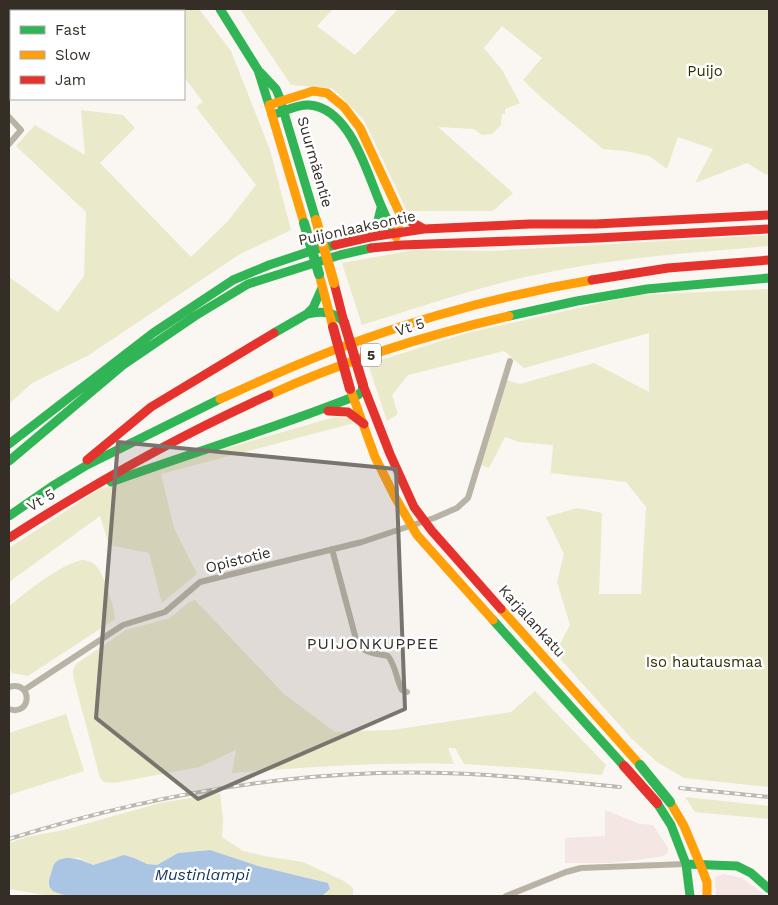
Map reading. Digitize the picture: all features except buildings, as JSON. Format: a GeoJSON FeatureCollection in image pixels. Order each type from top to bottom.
{"type":"FeatureCollection","features":[{"type":"Feature","properties":{"kind":"main road","name":"Suurmäentie"},"geometry":{"type":"LineString","coordinates":[[220,9],[258,70],[276,89],[281,101],[363,386]]}},
{"type":"Feature","properties":{"kind":"main road","name":"Suurmäentie"},"geometry":{"type":"LineString","coordinates":[[258,70],[319,274],[352,393]]}},
{"type":"Feature","properties":{"kind":"main road"},"geometry":{"type":"LineString","coordinates":[[271,110],[281,101],[313,91],[327,93],[344,106],[360,128],[401,216],[397,239]]}},
{"type":"Feature","properties":{"kind":"main road"},"geometry":{"type":"LineString","coordinates":[[271,110],[285,112],[308,105],[324,107],[336,116],[360,153],[381,207],[397,239]]}},
{"type":"Feature","properties":{"kind":"main road"},"geometry":{"type":"LineString","coordinates":[[370,237],[376,229],[381,215],[381,207]]}},
{"type":"Feature","properties":{"kind":"main road"},"geometry":{"type":"LineString","coordinates":[[401,216],[424,229]]}},
{"type":"Feature","properties":{"kind":"main road","name":"Puijonlaaksontie"},"geometry":{"type":"LineString","coordinates":[[10,458],[123,365],[240,288],[266,278],[365,249],[424,229],[769,216]]}},
{"type":"Feature","properties":{"kind":"main road","name":"Puijonlaaksontie"},"geometry":{"type":"LineString","coordinates":[[9,444],[153,333],[233,280],[269,265],[317,249],[370,237],[397,239],[769,229]]}},
{"type":"Feature","properties":{"kind":"main road","name":"Vt 5"},"geometry":{"type":"LineString","coordinates":[[9,516],[68,476],[149,433],[256,382],[366,338],[527,293],[665,269],[769,260]]}},
{"type":"Feature","properties":{"kind":"main road","name":"Vt 5"},"geometry":{"type":"LineString","coordinates":[[9,538],[139,459],[226,415],[343,366],[416,341],[496,319],[592,298],[649,288],[769,278]]}},
{"type":"Feature","properties":{"kind":"main road"},"geometry":{"type":"LineString","coordinates":[[68,476],[151,407],[308,314],[313,308],[322,288]]}},
{"type":"Feature","properties":{"kind":"main road"},"geometry":{"type":"LineString","coordinates":[[308,314],[329,312],[341,318],[344,322]]}},
{"type":"Feature","properties":{"kind":"main road"},"geometry":{"type":"LineString","coordinates":[[83,492],[182,456],[316,412],[352,393],[362,391],[363,386]]}},
{"type":"Feature","properties":{"kind":"main road","name":"Karjalankatu"},"geometry":{"type":"LineString","coordinates":[[363,386],[414,507],[424,521],[640,765],[670,802],[684,826],[700,864],[707,882],[707,896]]}},
{"type":"Feature","properties":{"kind":"main road","name":"Karjalankatu"},"geometry":{"type":"LineString","coordinates":[[352,393],[375,456],[403,513],[417,536],[657,802],[671,824],[686,864],[690,896]]}},
{"type":"Feature","properties":{"kind":"main road"},"geometry":{"type":"LineString","coordinates":[[316,412],[344,410],[353,414],[364,424]]}},
{"type":"Feature","properties":{"kind":"main road"},"geometry":{"type":"LineString","coordinates":[[686,864],[737,866],[751,874],[769,889]]}},
{"type":"Feature","properties":{"kind":"street"},"geometry":{"type":"LineString","coordinates":[[9,117],[21,130],[9,144]]}},
{"type":"Feature","properties":{"kind":"street","name":"Opistotie"},"geometry":{"type":"LineString","coordinates":[[24,690],[123,625],[171,609],[200,582],[362,542],[457,508],[468,498],[510,362]]}},
{"type":"Feature","properties":{"kind":"street"},"geometry":{"type":"LineString","coordinates":[[332,549],[357,643],[367,652],[388,656],[392,662],[399,684],[402,690],[406,692]]}},
{"type":"Feature","properties":{"kind":"street"},"geometry":{"type":"LineString","coordinates":[[9,687],[18,686],[24,690],[27,698],[24,705],[18,710],[9,709]]}},
{"type":"Feature","properties":{"kind":"street"},"geometry":{"type":"LineString","coordinates":[[506,896],[581,868],[686,864]]}},
{"type":"Feature","properties":{"kind":"highlighted area"},"geometry":{"type":"Polygon","coordinates":[[[118,442],[396,469],[405,709],[198,799],[96,718],[118,442]]]}},
{"type":"Feature","properties":{"kind":"shaded area"},"geometry":{"type":"Polygon","coordinates":[[[605,810],[640,824],[653,825],[668,848],[668,853],[660,857],[610,863],[565,863],[565,838],[605,836],[605,810]]]}},
{"type":"Feature","properties":{"kind":"shaded area"},"geometry":{"type":"Polygon","coordinates":[[[724,874],[742,878],[766,896],[716,896],[715,877],[724,874]]]}},
{"type":"Feature","properties":{"kind":"green space"},"geometry":{"type":"Polygon","coordinates":[[[101,9],[199,9],[231,51],[270,150],[291,230],[240,254],[89,355],[32,383],[9,404],[9,277],[58,312],[84,276],[86,212],[16,146],[35,125],[85,155],[81,110],[123,115],[135,128],[100,163],[191,257],[228,221],[256,185],[196,107],[203,102],[185,78],[185,10],[101,9]]]}},
{"type":"Feature","properties":{"kind":"green space","name":"Puijo"},"geometry":{"type":"Polygon","coordinates":[[[240,9],[333,9],[317,26],[355,55],[398,9],[769,9],[769,175],[747,163],[695,183],[713,149],[678,137],[667,169],[649,156],[603,149],[523,80],[542,58],[502,26],[484,48],[502,70],[520,103],[505,109],[505,114],[502,114],[501,125],[492,134],[482,135],[474,129],[438,127],[513,193],[493,211],[407,211],[364,120],[332,88],[291,85],[240,9]]]}},
{"type":"Feature","properties":{"kind":"green space"},"geometry":{"type":"Polygon","coordinates":[[[769,235],[769,246],[636,258],[537,274],[469,292],[362,325],[342,263],[414,250],[492,251],[769,235]]]}},
{"type":"Feature","properties":{"kind":"green space","name":"Iso hautausmaa"},"geometry":{"type":"Polygon","coordinates":[[[769,289],[769,787],[684,778],[657,762],[632,739],[555,653],[570,625],[557,582],[564,554],[546,517],[577,508],[602,513],[599,594],[641,594],[646,507],[626,482],[551,473],[549,492],[553,445],[519,442],[505,437],[489,468],[478,464],[503,379],[520,384],[594,363],[649,392],[649,333],[524,368],[504,351],[408,375],[392,395],[398,414],[387,421],[368,364],[467,333],[636,295],[769,289]]]}},
{"type":"Feature","properties":{"kind":"green space"},"geometry":{"type":"Polygon","coordinates":[[[335,417],[349,418],[354,423],[161,474],[174,528],[197,574],[162,603],[149,553],[109,545],[100,516],[9,582],[9,548],[98,490],[158,468],[335,417]]]}},
{"type":"Feature","properties":{"kind":"green space"},"geometry":{"type":"Polygon","coordinates":[[[83,560],[94,564],[100,571],[109,592],[115,619],[28,676],[12,673],[9,668],[9,606],[55,572],[74,562],[83,560]]]}},
{"type":"Feature","properties":{"kind":"green space"},"geometry":{"type":"Polygon","coordinates":[[[195,600],[284,694],[335,732],[392,730],[511,712],[535,691],[606,765],[602,775],[464,764],[455,748],[448,748],[454,764],[343,766],[232,773],[236,750],[199,767],[114,783],[104,782],[100,778],[73,676],[76,664],[126,630],[170,618],[188,603],[195,600]]]}},
{"type":"Feature","properties":{"kind":"green space"},"geometry":{"type":"Polygon","coordinates":[[[66,714],[84,771],[9,795],[9,733],[66,714]]]}},
{"type":"Feature","properties":{"kind":"green space"},"geometry":{"type":"Polygon","coordinates":[[[220,793],[223,820],[222,837],[243,851],[303,862],[344,881],[353,888],[353,896],[322,896],[330,889],[328,883],[258,866],[209,850],[178,853],[157,865],[147,864],[134,858],[116,857],[93,865],[79,858],[63,858],[52,873],[48,884],[55,891],[73,896],[51,896],[9,889],[9,843],[26,837],[64,830],[160,803],[220,793]]]}},
{"type":"Feature","properties":{"kind":"green space"},"geometry":{"type":"Polygon","coordinates":[[[685,797],[769,806],[769,819],[695,812],[685,797]]]}},
{"type":"Feature","properties":{"kind":"water","name":"Mustinlampi"},"geometry":{"type":"Polygon","coordinates":[[[210,850],[258,866],[328,883],[330,889],[322,896],[73,896],[58,893],[51,889],[49,885],[54,864],[63,858],[79,860],[93,865],[124,855],[147,864],[157,865],[178,853],[210,850]]]}},
{"type":"Feature","properties":{"kind":"railway"},"geometry":{"type":"LineString","coordinates":[[9,839],[55,825],[146,802],[238,786],[331,775],[409,772],[470,774],[620,787]]}},
{"type":"Feature","properties":{"kind":"railway"},"geometry":{"type":"LineString","coordinates":[[680,788],[769,797]]}},
{"type":"Feature","properties":{"kind":"traffic: fast"},"geometry":{"type":"LineString","coordinates":[[220,9],[258,70],[269,105]]}},
{"type":"Feature","properties":{"kind":"traffic: fast"},"geometry":{"type":"LineString","coordinates":[[260,72],[276,89],[281,101]]}},
{"type":"Feature","properties":{"kind":"traffic: fast"},"geometry":{"type":"LineString","coordinates":[[272,115],[295,107],[309,105],[324,109],[337,118],[356,147],[384,213],[396,233]]}},
{"type":"Feature","properties":{"kind":"traffic: fast"},"geometry":{"type":"LineString","coordinates":[[282,106],[316,220]]}},
{"type":"Feature","properties":{"kind":"traffic: fast"},"geometry":{"type":"LineString","coordinates":[[370,237],[376,229],[381,208]]}},
{"type":"Feature","properties":{"kind":"traffic: fast"},"geometry":{"type":"LineString","coordinates":[[304,223],[319,274]]}},
{"type":"Feature","properties":{"kind":"traffic: fast"},"geometry":{"type":"LineString","coordinates":[[9,444],[153,333],[233,280],[269,265],[335,245]]}},
{"type":"Feature","properties":{"kind":"traffic: fast"},"geometry":{"type":"LineString","coordinates":[[9,461],[123,365],[195,316],[248,284],[340,255],[371,248]]}},
{"type":"Feature","properties":{"kind":"traffic: fast"},"geometry":{"type":"LineString","coordinates":[[509,316],[577,301],[647,289],[769,278]]}},
{"type":"Feature","properties":{"kind":"traffic: fast"},"geometry":{"type":"LineString","coordinates":[[274,333],[307,314],[313,308],[322,288]]}},
{"type":"Feature","properties":{"kind":"traffic: fast"},"geometry":{"type":"LineString","coordinates":[[307,314],[327,313],[340,318],[344,322]]}},
{"type":"Feature","properties":{"kind":"traffic: fast"},"geometry":{"type":"LineString","coordinates":[[111,482],[327,407],[358,395],[362,391],[363,385]]}},
{"type":"Feature","properties":{"kind":"traffic: fast"},"geometry":{"type":"LineString","coordinates":[[9,516],[87,465],[220,399]]}},
{"type":"Feature","properties":{"kind":"traffic: fast"},"geometry":{"type":"LineString","coordinates":[[493,620],[624,766]]}},
{"type":"Feature","properties":{"kind":"traffic: fast"},"geometry":{"type":"LineString","coordinates":[[640,765],[670,802]]}},
{"type":"Feature","properties":{"kind":"traffic: fast"},"geometry":{"type":"LineString","coordinates":[[657,803],[671,825],[686,864]]}},
{"type":"Feature","properties":{"kind":"traffic: fast"},"geometry":{"type":"LineString","coordinates":[[690,896],[686,864],[737,866],[751,873],[769,889]]}},
{"type":"Feature","properties":{"kind":"traffic: slow"},"geometry":{"type":"LineString","coordinates":[[304,223],[269,105],[313,91],[327,93],[344,107],[360,128],[401,216],[396,237]]}},
{"type":"Feature","properties":{"kind":"traffic: slow"},"geometry":{"type":"LineString","coordinates":[[316,220],[334,283]]}},
{"type":"Feature","properties":{"kind":"traffic: slow"},"geometry":{"type":"LineString","coordinates":[[319,274],[333,327]]}},
{"type":"Feature","properties":{"kind":"traffic: slow"},"geometry":{"type":"LineString","coordinates":[[220,399],[311,359],[423,320],[478,304],[592,280]]}},
{"type":"Feature","properties":{"kind":"traffic: slow"},"geometry":{"type":"LineString","coordinates":[[269,395],[298,382],[387,350],[448,331],[509,316]]}},
{"type":"Feature","properties":{"kind":"traffic: slow"},"geometry":{"type":"LineString","coordinates":[[351,391],[375,457],[417,535],[493,620]]}},
{"type":"Feature","properties":{"kind":"traffic: slow"},"geometry":{"type":"LineString","coordinates":[[501,609],[640,765]]}},
{"type":"Feature","properties":{"kind":"traffic: slow"},"geometry":{"type":"LineString","coordinates":[[670,802],[684,826],[700,864]]}},
{"type":"Feature","properties":{"kind":"traffic: slow"},"geometry":{"type":"LineString","coordinates":[[700,864],[707,882],[707,896]]}},
{"type":"Feature","properties":{"kind":"traffic: jam"},"geometry":{"type":"LineString","coordinates":[[335,245],[370,237],[424,229],[530,224],[596,224],[769,215]]}},
{"type":"Feature","properties":{"kind":"traffic: jam"},"geometry":{"type":"LineString","coordinates":[[401,216],[424,229]]}},
{"type":"Feature","properties":{"kind":"traffic: jam"},"geometry":{"type":"LineString","coordinates":[[371,248],[402,245],[769,229]]}},
{"type":"Feature","properties":{"kind":"traffic: jam"},"geometry":{"type":"LineString","coordinates":[[592,280],[668,268],[769,260]]}},
{"type":"Feature","properties":{"kind":"traffic: jam"},"geometry":{"type":"LineString","coordinates":[[334,283],[344,322]]}},
{"type":"Feature","properties":{"kind":"traffic: jam"},"geometry":{"type":"LineString","coordinates":[[344,322],[363,385]]}},
{"type":"Feature","properties":{"kind":"traffic: jam"},"geometry":{"type":"LineString","coordinates":[[333,327],[350,389]]}},
{"type":"Feature","properties":{"kind":"traffic: jam"},"geometry":{"type":"LineString","coordinates":[[87,460],[151,407],[274,333]]}},
{"type":"Feature","properties":{"kind":"traffic: jam"},"geometry":{"type":"LineString","coordinates":[[363,385],[390,454],[414,507],[432,531],[501,609]]}},
{"type":"Feature","properties":{"kind":"traffic: jam"},"geometry":{"type":"LineString","coordinates":[[9,538],[136,462],[202,427],[269,395]]}},
{"type":"Feature","properties":{"kind":"traffic: jam"},"geometry":{"type":"LineString","coordinates":[[328,411],[348,412],[364,424]]}},
{"type":"Feature","properties":{"kind":"traffic: jam"},"geometry":{"type":"LineString","coordinates":[[624,766],[657,803]]}},
{"type":"Feature","properties":{"kind":"district","name":"PUIJONKUPPEE"},"geometry":{"type":"Point","coordinates":[373,643]}}]}
